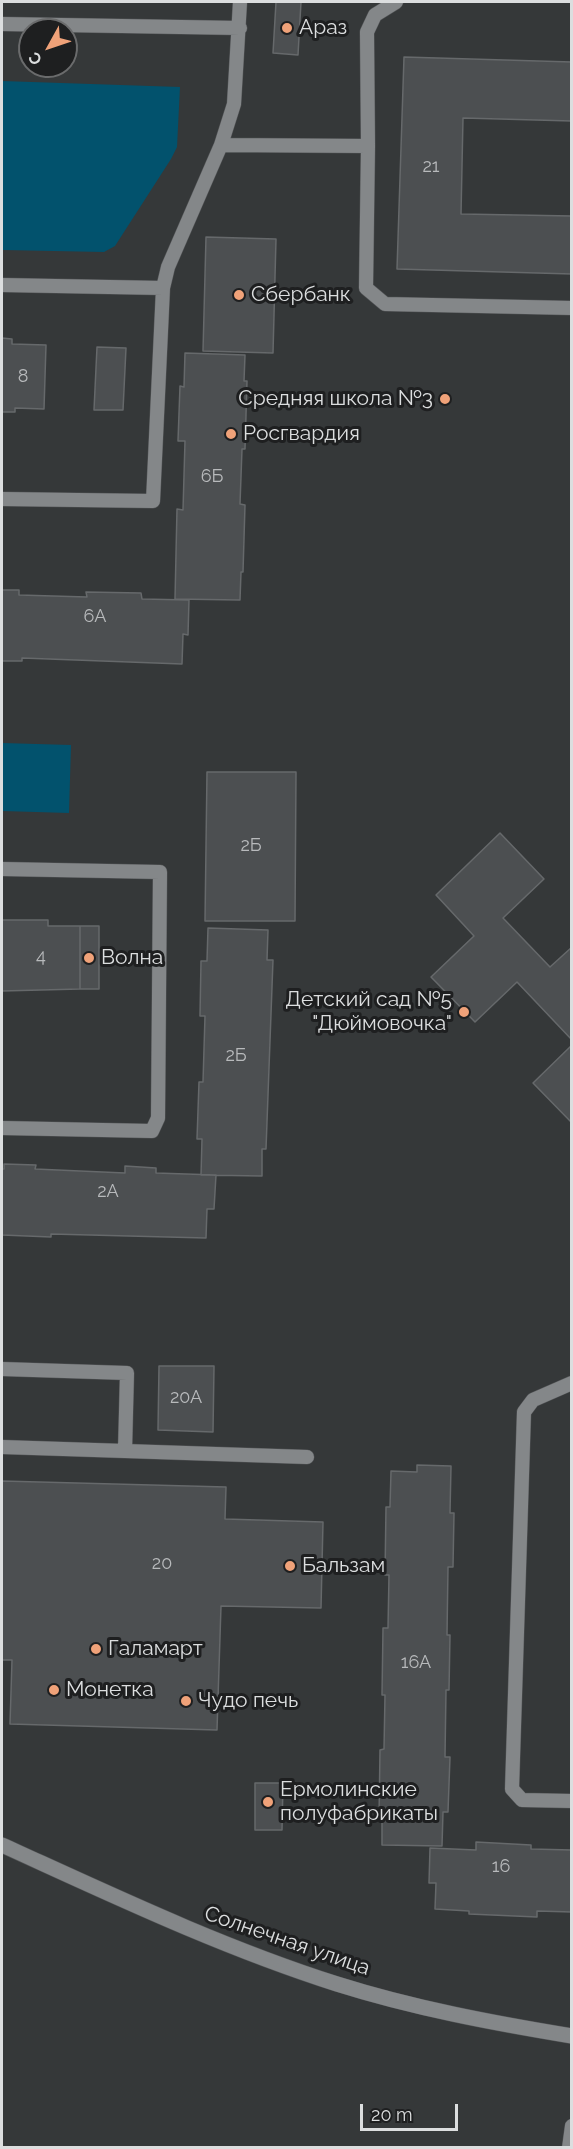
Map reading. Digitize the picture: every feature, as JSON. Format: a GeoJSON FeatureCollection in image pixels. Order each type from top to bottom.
{"type":"FeatureCollection","features":[{"type":"Feature","properties":{"kind":"street","name":"Солнечная улица"},"geometry":{"type":"LineString","coordinates":[[2,1845],[213,1939],[338,1984],[438,2011],[572,2036]]}},
{"type":"Feature","properties":{"kind":"lane"},"geometry":{"type":"LineString","coordinates":[[2,499],[153,501],[163,288],[168,267],[221,145],[234,104],[240,2]]}},
{"type":"Feature","properties":{"kind":"lane"},"geometry":{"type":"LineString","coordinates":[[396,2],[375,15],[367,32],[366,288],[385,304],[572,308]]}},
{"type":"Feature","properties":{"kind":"lane"},"geometry":{"type":"LineString","coordinates":[[2,24],[240,28]]}},
{"type":"Feature","properties":{"kind":"lane"},"geometry":{"type":"LineString","coordinates":[[221,145],[368,146]]}},
{"type":"Feature","properties":{"kind":"lane"},"geometry":{"type":"LineString","coordinates":[[2,285],[163,288]]}},
{"type":"Feature","properties":{"kind":"lane"},"geometry":{"type":"LineString","coordinates":[[2,869],[160,872],[160,884],[158,1118],[152,1131],[2,1128]]}},
{"type":"Feature","properties":{"kind":"lane"},"geometry":{"type":"LineString","coordinates":[[2,1369],[127,1373],[125,1451]]}},
{"type":"Feature","properties":{"kind":"lane"},"geometry":{"type":"LineString","coordinates":[[572,1383],[533,1400],[524,1412],[512,1789],[522,1800],[572,1801]]}},
{"type":"Feature","properties":{"kind":"lane"},"geometry":{"type":"LineString","coordinates":[[2,1447],[307,1457]]}},
{"type":"Feature","properties":{"kind":"lane"},"geometry":{"type":"LineString","coordinates":[[569,2148],[572,2126]]}},
{"type":"Feature","properties":{"kind":"shaded area"},"geometry":{"type":"Polygon","coordinates":[[[2,81],[180,87],[177,147],[115,246],[104,252],[2,250],[2,81]]]}},
{"type":"Feature","properties":{"kind":"shaded area"},"geometry":{"type":"Polygon","coordinates":[[[2,743],[71,745],[69,813],[2,811],[2,743]]]}},
{"type":"Feature","properties":{"kind":"building","name":"Араз"},"geometry":{"type":"Polygon","coordinates":[[[276,2],[301,2],[298,55],[273,53],[276,2]]]}},
{"type":"Feature","properties":{"kind":"building"},"geometry":{"type":"Polygon","coordinates":[[[404,57],[572,62],[572,121],[463,118],[461,214],[572,216],[572,274],[397,269],[404,57]]]}},
{"type":"Feature","properties":{"kind":"building","name":"Сбербанк"},"geometry":{"type":"Polygon","coordinates":[[[206,237],[276,239],[273,353],[203,351],[206,237]]]}},
{"type":"Feature","properties":{"kind":"building"},"geometry":{"type":"Polygon","coordinates":[[[2,338],[12,339],[12,344],[46,345],[44,409],[15,408],[15,412],[2,412],[2,338]]]}},
{"type":"Feature","properties":{"kind":"building"},"geometry":{"type":"Polygon","coordinates":[[[97,347],[126,348],[123,410],[94,410],[97,347]]]}},
{"type":"Feature","properties":{"kind":"building"},"geometry":{"type":"Polygon","coordinates":[[[185,353],[245,355],[244,381],[247,381],[245,449],[242,449],[240,504],[245,505],[240,600],[175,599],[177,509],[183,510],[185,441],[178,441],[180,386],[184,387],[185,353]]]}},
{"type":"Feature","properties":{"kind":"building"},"geometry":{"type":"Polygon","coordinates":[[[2,590],[19,590],[19,595],[87,597],[86,592],[141,593],[142,599],[189,600],[188,635],[183,634],[182,664],[22,658],[22,661],[2,661],[2,590]]]}},
{"type":"Feature","properties":{"kind":"building"},"geometry":{"type":"Polygon","coordinates":[[[207,772],[296,772],[295,921],[205,921],[207,772]]]}},
{"type":"Feature","properties":{"kind":"building"},"geometry":{"type":"Polygon","coordinates":[[[500,833],[544,879],[503,918],[550,967],[572,947],[572,1040],[517,982],[475,1022],[431,977],[474,936],[436,895],[500,833]]]}},
{"type":"Feature","properties":{"kind":"building"},"geometry":{"type":"Polygon","coordinates":[[[2,920],[48,920],[48,926],[80,926],[80,989],[2,991],[2,920]]]}},
{"type":"Feature","properties":{"kind":"building","name":"Волна"},"geometry":{"type":"Polygon","coordinates":[[[80,926],[99,926],[99,989],[80,989],[80,926]]]}},
{"type":"Feature","properties":{"kind":"building"},"geometry":{"type":"Polygon","coordinates":[[[208,928],[268,930],[267,960],[273,960],[266,1149],[262,1149],[262,1176],[201,1175],[202,1139],[197,1139],[199,1082],[203,1082],[205,1016],[200,1016],[201,961],[207,961],[208,928]]]}},
{"type":"Feature","properties":{"kind":"building"},"geometry":{"type":"Polygon","coordinates":[[[572,1045],[572,1123],[533,1083],[572,1045]]]}},
{"type":"Feature","properties":{"kind":"building"},"geometry":{"type":"Polygon","coordinates":[[[4,1164],[36,1165],[35,1169],[125,1173],[125,1166],[156,1168],[156,1173],[216,1175],[214,1209],[207,1209],[206,1238],[2,1235],[2,1169],[4,1169],[4,1164]]]}},
{"type":"Feature","properties":{"kind":"building"},"geometry":{"type":"Polygon","coordinates":[[[159,1366],[214,1366],[213,1432],[158,1430],[159,1366]]]}},
{"type":"Feature","properties":{"kind":"building"},"geometry":{"type":"Polygon","coordinates":[[[417,1465],[451,1466],[450,1513],[454,1513],[453,1567],[448,1567],[447,1635],[450,1635],[445,1757],[450,1757],[448,1812],[443,1812],[442,1846],[382,1845],[382,1818],[379,1818],[380,1750],[384,1749],[383,1628],[388,1628],[389,1575],[385,1575],[386,1507],[390,1507],[391,1471],[417,1472],[417,1465]]]}},
{"type":"Feature","properties":{"kind":"building"},"geometry":{"type":"Polygon","coordinates":[[[2,1481],[226,1487],[225,1519],[323,1522],[321,1608],[221,1606],[217,1730],[10,1724],[12,1660],[2,1660],[2,1481]]]}},
{"type":"Feature","properties":{"kind":"building"},"geometry":{"type":"Polygon","coordinates":[[[255,1783],[283,1783],[282,1830],[255,1830],[255,1783]]]}},
{"type":"Feature","properties":{"kind":"building"},"geometry":{"type":"Polygon","coordinates":[[[476,1842],[531,1845],[531,1849],[572,1850],[572,1912],[537,1911],[537,1917],[469,1914],[469,1911],[435,1909],[436,1883],[429,1883],[430,1848],[476,1850],[476,1842]]]}},
{"type":"Feature","properties":{"kind":"place","name":"Араз"},"geometry":{"type":"Point","coordinates":[287,28]}},
{"type":"Feature","properties":{"kind":"place","name":"Сбербанк"},"geometry":{"type":"Point","coordinates":[239,295]}},
{"type":"Feature","properties":{"kind":"place","name":"Средняя школа №3"},"geometry":{"type":"Point","coordinates":[445,399]}},
{"type":"Feature","properties":{"kind":"place","name":"Росгвардия"},"geometry":{"type":"Point","coordinates":[231,434]}},
{"type":"Feature","properties":{"kind":"place","name":"Волна"},"geometry":{"type":"Point","coordinates":[89,958]}},
{"type":"Feature","properties":{"kind":"place","name":"Детский сад №5 \"Дюймовочка\""},"geometry":{"type":"Point","coordinates":[464,1012]}},
{"type":"Feature","properties":{"kind":"place","name":"Бальзам"},"geometry":{"type":"Point","coordinates":[290,1566]}},
{"type":"Feature","properties":{"kind":"place","name":"Галамарт"},"geometry":{"type":"Point","coordinates":[96,1649]}},
{"type":"Feature","properties":{"kind":"place","name":"Монетка"},"geometry":{"type":"Point","coordinates":[54,1690]}},
{"type":"Feature","properties":{"kind":"place","name":"Чудо печь"},"geometry":{"type":"Point","coordinates":[186,1701]}},
{"type":"Feature","properties":{"kind":"place","name":"Ермолинские полуфабрикаты"},"geometry":{"type":"Point","coordinates":[268,1802]}}]}
